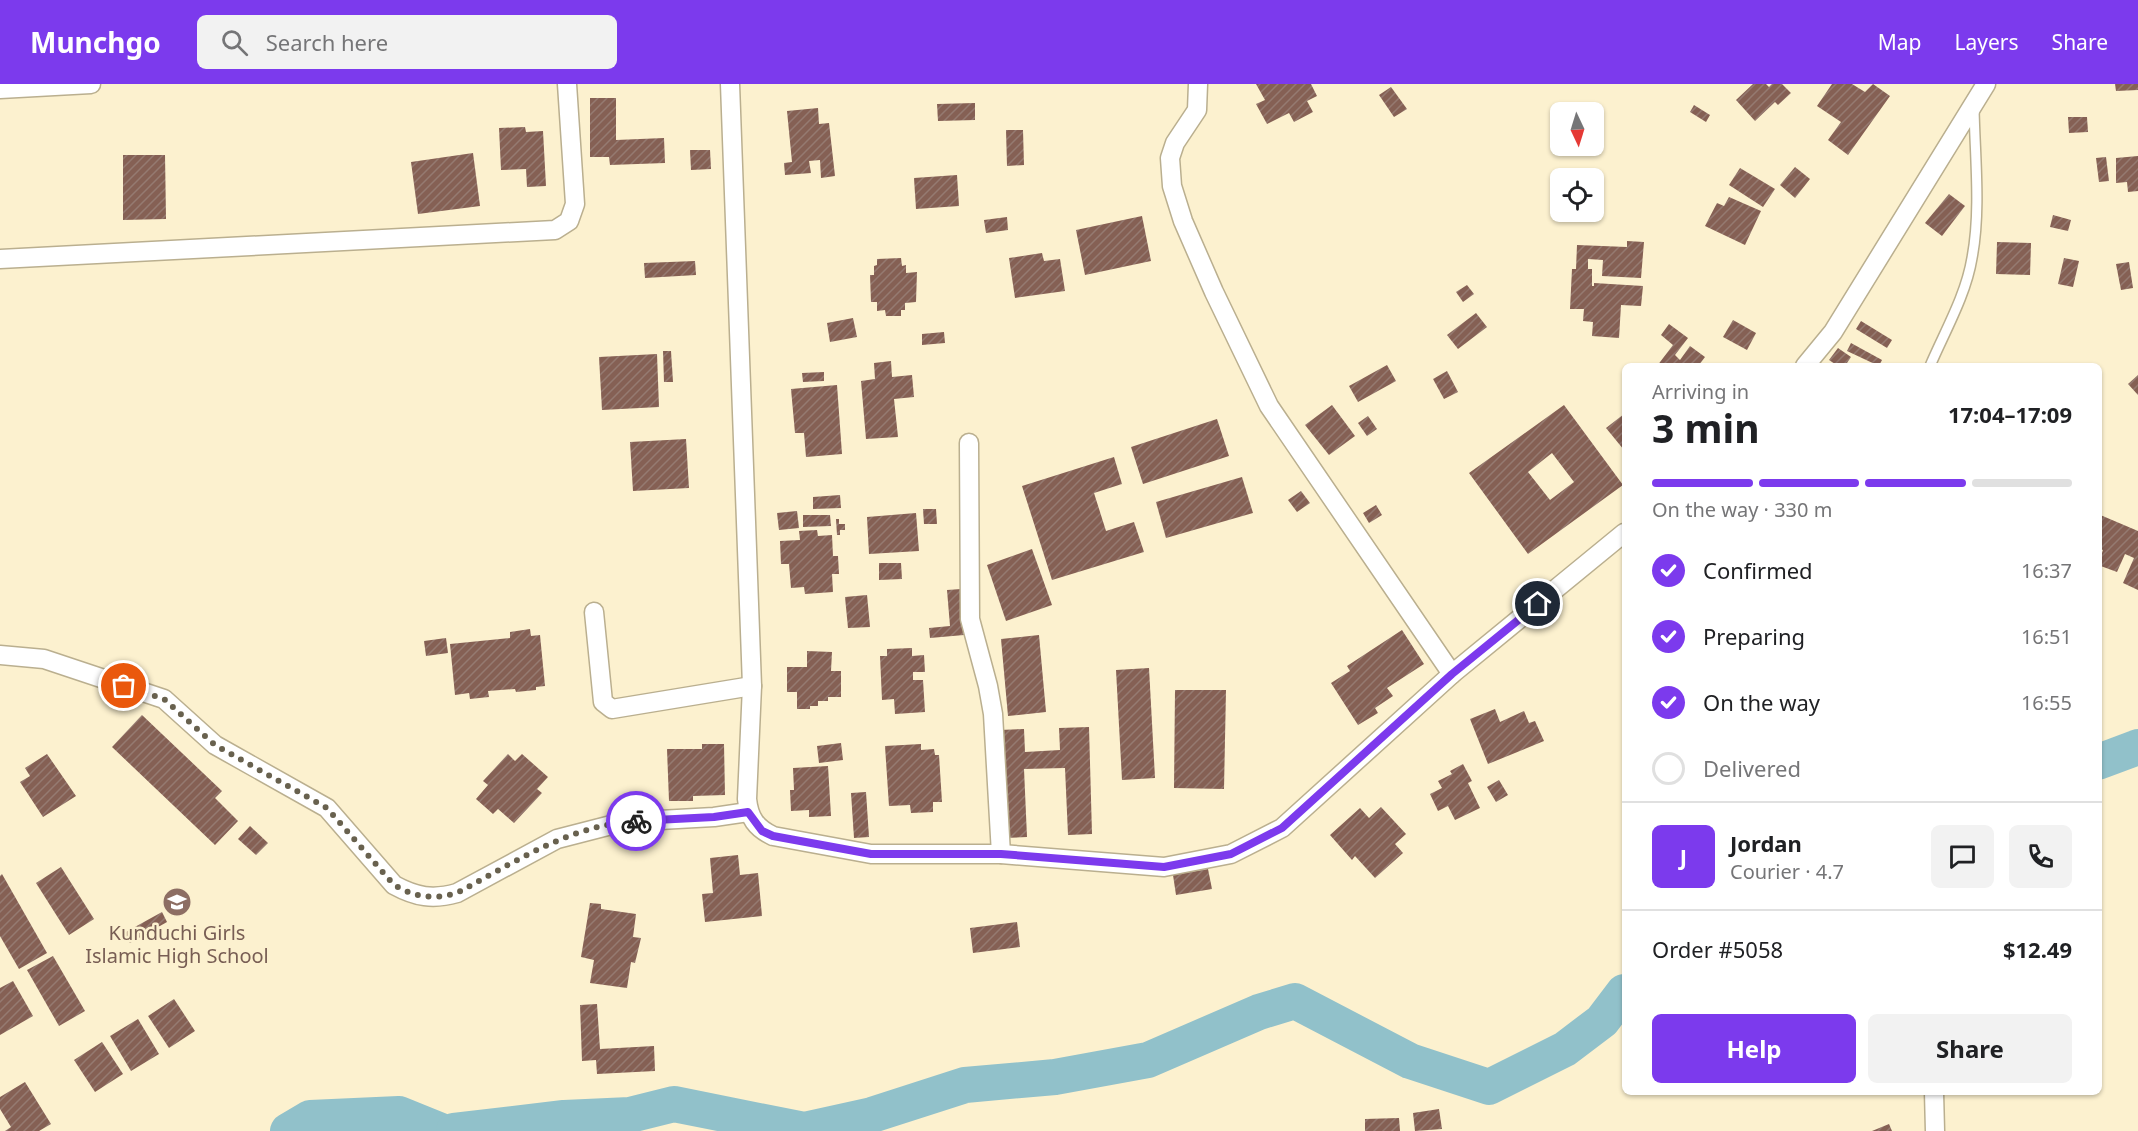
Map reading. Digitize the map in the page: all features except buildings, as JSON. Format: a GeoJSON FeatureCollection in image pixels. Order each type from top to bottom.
{"type":"FeatureCollection","features":[{"type":"Feature","properties":{"kind":"street"},"geometry":{"type":"LineString","coordinates":[[1,87],[91,84]]}},
{"type":"Feature","properties":{"kind":"street"},"geometry":{"type":"LineString","coordinates":[[0,259],[555,230],[569,221],[575,204],[567,84]]}},
{"type":"Feature","properties":{"kind":"street"},"geometry":{"type":"LineString","coordinates":[[730,84],[752,686],[746,782],[748,812],[762,831],[773,836],[871,854],[1001,854],[1164,867],[1231,854],[1282,828],[1452,674],[1622,536]]}},
{"type":"Feature","properties":{"kind":"street"},"geometry":{"type":"LineString","coordinates":[[1198,84],[1197,110],[1175,143],[1170,158],[1172,186],[1183,221],[1269,406],[1452,674]]}},
{"type":"Feature","properties":{"kind":"street"},"geometry":{"type":"LineString","coordinates":[[1807,363],[1833,332],[1986,84]]}},
{"type":"Feature","properties":{"kind":"street"},"geometry":{"type":"LineString","coordinates":[[969,443],[970,619],[986,676],[993,714],[1001,854]]}},
{"type":"Feature","properties":{"kind":"street"},"geometry":{"type":"LineString","coordinates":[[594,612],[603,702],[612,709],[752,686]]}},
{"type":"Feature","properties":{"kind":"street"},"geometry":{"type":"LineString","coordinates":[[0,655],[44,659],[164,699],[215,745],[327,808],[394,885],[408,893],[424,897],[441,898],[457,893],[557,839],[622,822],[714,817],[748,812]]}},
{"type":"Feature","properties":{"kind":"street"},"geometry":{"type":"LineString","coordinates":[[1934,1095],[1935,1131]]}},
{"type":"Feature","properties":{"kind":"lane"},"geometry":{"type":"LineString","coordinates":[[1931,363],[1962,292],[1972,258],[1976,215],[1974,104]]}},
{"type":"Feature","properties":{"kind":"waterway"},"geometry":{"type":"LineString","coordinates":[[2102,760],[2138,747]]}},
{"type":"Feature","properties":{"kind":"waterway"},"geometry":{"type":"LineString","coordinates":[[454,1131],[564,1118],[630,1115],[674,1104],[804,1130],[872,1115],[965,1085],[1055,1077],[1148,1060],[1259,1012],[1295,1001],[1410,1061],[1489,1087],[1565,1049],[1602,1021],[1622,995]]}},
{"type":"Feature","properties":{"kind":"waterway"},"geometry":{"type":"LineString","coordinates":[[288,1131],[310,1118],[399,1114],[441,1131]]}},
{"type":"Feature","properties":{"kind":"way so far"},"geometry":{"type":"LineString","coordinates":[[124,686],[164,699],[215,745],[327,808],[394,885],[408,893],[441,898],[457,893],[557,839],[622,822],[636,821]]}},
{"type":"Feature","properties":{"kind":"place","name":"Kunduchi Girls Islamic High School"},"geometry":{"type":"Point","coordinates":[177,902]}},
{"type":"Feature","properties":{"kind":"route"},"geometry":{"type":"LineString","coordinates":[[636,821],[714,817],[748,812],[762,831],[773,836],[871,854],[1001,854],[1164,867],[1231,854],[1282,828],[1452,674],[1538,604]]}}]}
